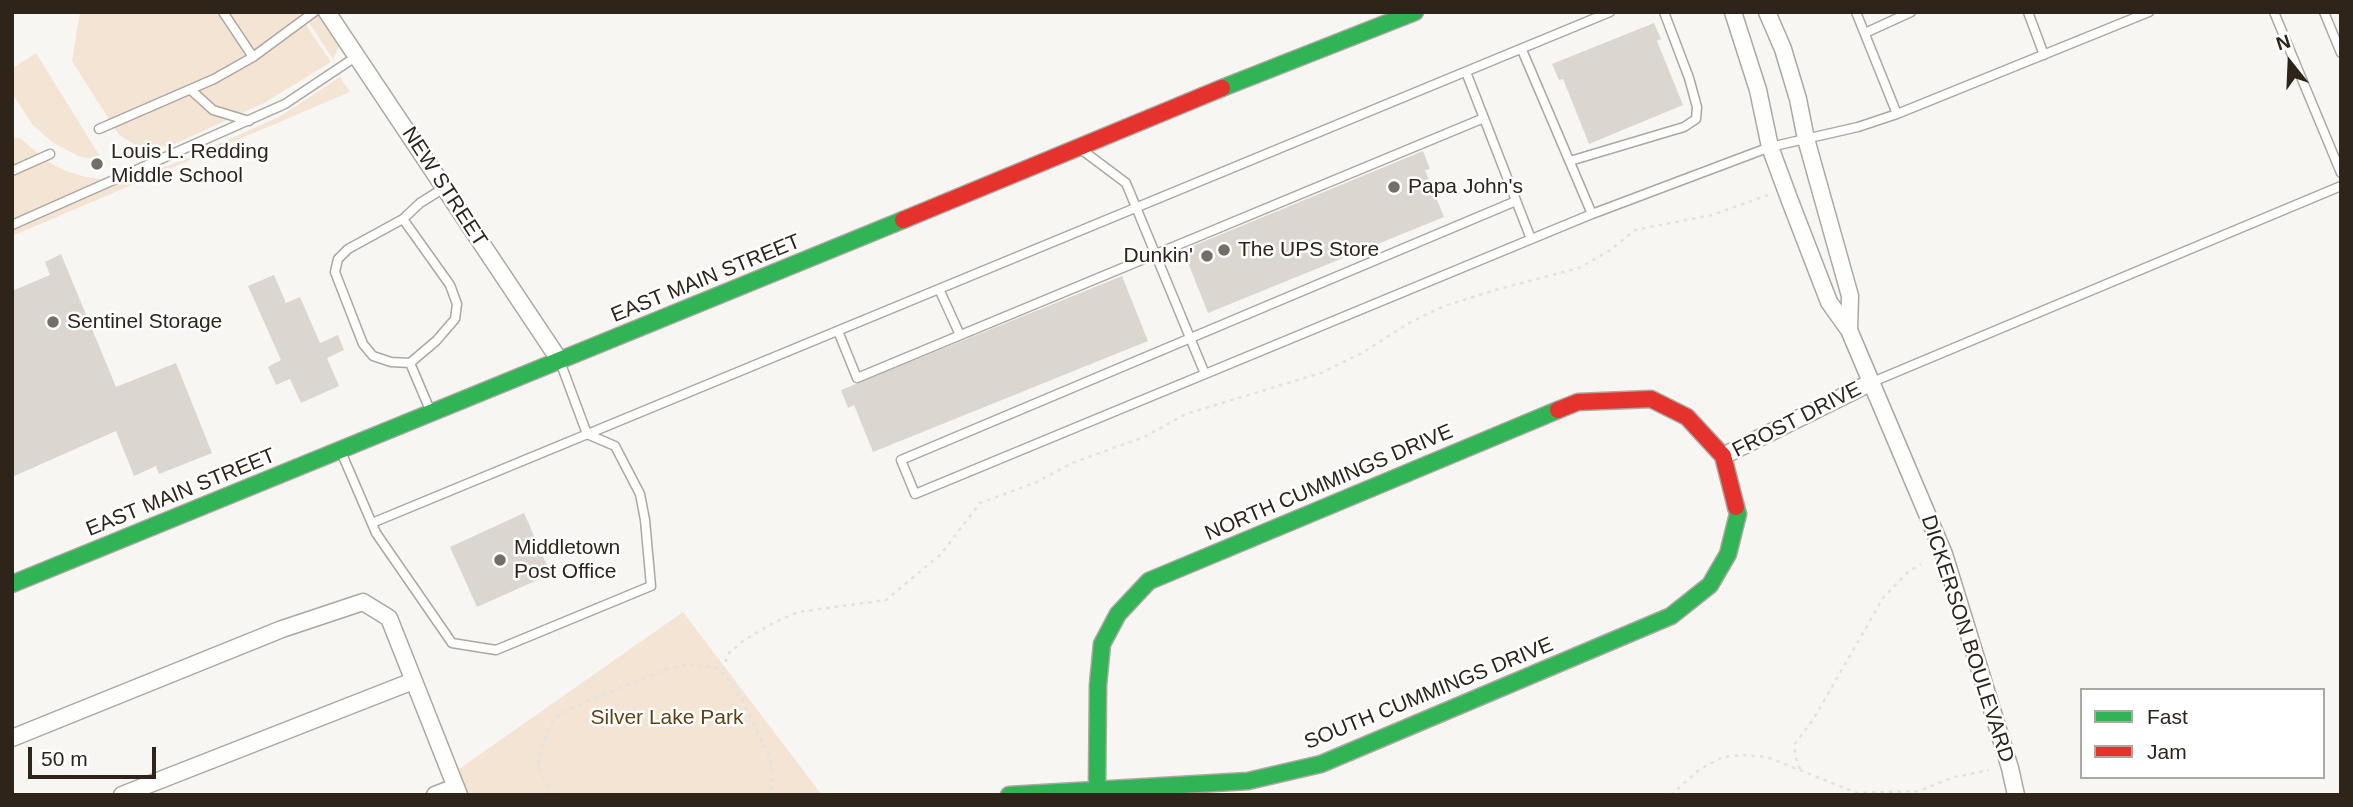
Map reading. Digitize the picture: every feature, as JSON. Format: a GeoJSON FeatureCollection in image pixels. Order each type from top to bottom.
{"type":"FeatureCollection","features":[{"type":"Feature","properties":{"kind":"street","name":"NEW STREET"},"geometry":{"type":"LineString","coordinates":[[327,12],[560,361]]}},
{"type":"Feature","properties":{"kind":"street","name":"EAST MAIN STREET"},"geometry":{"type":"LineString","coordinates":[[12,584],[341,452],[1188,101],[1415,12]]}},
{"type":"Feature","properties":{"kind":"street","name":"DICKERSON BOULEVARD"},"geometry":{"type":"LineString","coordinates":[[1733,12],[1758,90],[1770,147],[1829,302],[1849,330],[1944,554],[2016,795]]}},
{"type":"Feature","properties":{"kind":"street","name":"DICKERSON BOULEVARD"},"geometry":{"type":"LineString","coordinates":[[1768,12],[1783,49],[1798,99],[1806,139],[1850,296],[1849,330]]}},
{"type":"Feature","properties":{"kind":"street","name":"FROST DRIVE"},"geometry":{"type":"LineString","coordinates":[[1723,456],[1870,383]]}},
{"type":"Feature","properties":{"kind":"street","name":"NORTH CUMMINGS DRIVE"},"geometry":{"type":"LineString","coordinates":[[1097,790],[1098,685],[1102,644],[1118,614],[1149,581],[1578,402],[1651,399],[1686,417],[1723,456]]}},
{"type":"Feature","properties":{"kind":"street","name":"SOUTH CUMMINGS DRIVE"},"geometry":{"type":"LineString","coordinates":[[1009,795],[1248,781],[1321,764],[1671,616],[1710,585],[1728,554],[1738,514],[1723,456]]}},
{"type":"Feature","properties":{"kind":"street"},"geometry":{"type":"LineString","coordinates":[[12,738],[282,629],[363,602],[389,618],[458,791],[435,795]]}},
{"type":"Feature","properties":{"kind":"street"},"geometry":{"type":"LineString","coordinates":[[122,795],[414,681]]}},
{"type":"Feature","properties":{"kind":"lane"},"geometry":{"type":"LineString","coordinates":[[223,12],[253,57]]}},
{"type":"Feature","properties":{"kind":"lane"},"geometry":{"type":"LineString","coordinates":[[99,129],[191,90],[253,57],[314,12]]}},
{"type":"Feature","properties":{"kind":"lane"},"geometry":{"type":"LineString","coordinates":[[372,523],[1610,12]]}},
{"type":"Feature","properties":{"kind":"lane"},"geometry":{"type":"LineString","coordinates":[[1570,162],[1684,127],[1696,119],[1697,107],[1689,78],[1664,12]]}},
{"type":"Feature","properties":{"kind":"lane"},"geometry":{"type":"LineString","coordinates":[[1856,12],[1897,114]]}},
{"type":"Feature","properties":{"kind":"lane"},"geometry":{"type":"LineString","coordinates":[[1865,33],[1912,12]]}},
{"type":"Feature","properties":{"kind":"lane"},"geometry":{"type":"LineString","coordinates":[[2028,12],[2044,55]]}},
{"type":"Feature","properties":{"kind":"lane"},"geometry":{"type":"LineString","coordinates":[[1516,201],[901,460],[915,494],[1592,214],[1770,147],[1857,127],[1897,114],[2149,12]]}},
{"type":"Feature","properties":{"kind":"lane"},"geometry":{"type":"LineString","coordinates":[[2274,12],[2341,173]]}},
{"type":"Feature","properties":{"kind":"lane"},"geometry":{"type":"LineString","coordinates":[[2324,12],[2341,53]]}},
{"type":"Feature","properties":{"kind":"lane"},"geometry":{"type":"LineString","coordinates":[[1522,50],[1592,214]]}},
{"type":"Feature","properties":{"kind":"lane"},"geometry":{"type":"LineString","coordinates":[[12,225],[285,104],[357,55]]}},
{"type":"Feature","properties":{"kind":"lane"},"geometry":{"type":"LineString","coordinates":[[1466,72],[1531,239]]}},
{"type":"Feature","properties":{"kind":"lane"},"geometry":{"type":"LineString","coordinates":[[191,90],[213,110],[249,121]]}},
{"type":"Feature","properties":{"kind":"lane"},"geometry":{"type":"LineString","coordinates":[[838,331],[857,378],[1484,118]]}},
{"type":"Feature","properties":{"kind":"lane"},"geometry":{"type":"LineString","coordinates":[[1080,148],[1126,183],[1205,374]]}},
{"type":"Feature","properties":{"kind":"lane"},"geometry":{"type":"LineString","coordinates":[[12,171],[50,154]]}},
{"type":"Feature","properties":{"kind":"lane"},"geometry":{"type":"LineString","coordinates":[[1870,383],[2341,186]]}},
{"type":"Feature","properties":{"kind":"lane"},"geometry":{"type":"LineString","coordinates":[[403,219],[450,285],[457,304],[455,319],[436,341],[410,363],[391,362],[373,356],[363,344],[335,272],[338,259],[348,249],[403,219],[420,203],[444,188]]}},
{"type":"Feature","properties":{"kind":"lane"},"geometry":{"type":"LineString","coordinates":[[939,289],[960,335]]}},
{"type":"Feature","properties":{"kind":"lane"},"geometry":{"type":"LineString","coordinates":[[341,452],[376,533],[452,643],[496,650],[652,586],[645,520],[639,494],[615,446],[587,434],[560,361]]}},
{"type":"Feature","properties":{"kind":"lane"},"geometry":{"type":"LineString","coordinates":[[410,363],[431,413]]}},
{"type":"Feature","properties":{"kind":"path"},"geometry":{"type":"LineString","coordinates":[[722,670],[729,653],[743,641],[798,612],[886,600],[941,554],[980,503],[1144,437],[1186,414],[1321,373],[1444,306],[1579,268],[1609,251],[1636,230],[1712,215],[1773,194],[1774,205],[1790,201]]}},
{"type":"Feature","properties":{"kind":"path"},"geometry":{"type":"LineString","coordinates":[[1800,769],[1795,755],[1796,744],[1814,718],[1883,598],[1909,571],[1921,564]]}},
{"type":"Feature","properties":{"kind":"path"},"geometry":{"type":"LineString","coordinates":[[553,795],[542,776],[540,751],[550,725],[561,714],[664,670],[687,664],[719,668],[742,699],[770,758],[773,771],[770,795]]}},
{"type":"Feature","properties":{"kind":"path"},"geometry":{"type":"LineString","coordinates":[[1671,795],[1700,769],[1723,757],[1742,755],[1767,757],[1857,793],[1919,791],[1951,778],[1989,770]]}},
{"type":"Feature","properties":{"kind":"green space"},"geometry":{"type":"Polygon","coordinates":[[[80,12],[297,12],[331,62],[264,103],[170,146],[142,149],[119,135],[72,61],[80,12]]]}},
{"type":"Feature","properties":{"kind":"green space"},"geometry":{"type":"Polygon","coordinates":[[[302,12],[316,12],[339,46],[333,59],[302,12]]]}},
{"type":"Feature","properties":{"kind":"green space"},"geometry":{"type":"Polygon","coordinates":[[[36,53],[101,158],[78,156],[52,142],[32,124],[12,93],[12,69],[36,53]]]}},
{"type":"Feature","properties":{"kind":"green space"},"geometry":{"type":"Polygon","coordinates":[[[340,77],[350,92],[12,236],[12,138],[20,138],[48,162],[66,171],[109,180],[132,179],[183,160],[281,116],[340,77]]]}},
{"type":"Feature","properties":{"kind":"green space","name":"Silver Lake Park"},"geometry":{"type":"Polygon","coordinates":[[[683,612],[822,795],[422,795],[683,612]]]}},
{"type":"Feature","properties":{"kind":"building"},"geometry":{"type":"Polygon","coordinates":[[[1654,23],[1661,39],[1657,41],[1683,105],[1589,144],[1563,79],[1559,80],[1552,64],[1654,23]]]}},
{"type":"Feature","properties":{"kind":"building"},"geometry":{"type":"Polygon","coordinates":[[[1423,151],[1430,169],[1425,170],[1444,217],[1208,313],[1183,250],[1423,151]]]}},
{"type":"Feature","properties":{"kind":"building","name":"Sentinel Storage"},"geometry":{"type":"Polygon","coordinates":[[[61,254],[116,387],[176,363],[212,453],[159,474],[156,466],[134,476],[116,431],[12,477],[12,291],[50,275],[45,262],[61,254]]]}},
{"type":"Feature","properties":{"kind":"building"},"geometry":{"type":"Polygon","coordinates":[[[274,275],[286,303],[300,297],[320,343],[338,335],[344,350],[327,358],[339,386],[301,403],[290,379],[276,385],[268,367],[281,360],[248,286],[274,275]]]}},
{"type":"Feature","properties":{"kind":"building"},"geometry":{"type":"Polygon","coordinates":[[[1122,276],[1148,341],[873,452],[854,405],[848,408],[841,390],[1122,276]]]}},
{"type":"Feature","properties":{"kind":"building","name":"Middletown Post Office"},"geometry":{"type":"Polygon","coordinates":[[[524,513],[551,574],[477,607],[450,547],[524,513]]]}},
{"type":"Feature","properties":{"kind":"traffic: fast"},"geometry":{"type":"LineString","coordinates":[[1222,88],[1415,12]]}},
{"type":"Feature","properties":{"kind":"traffic: fast"},"geometry":{"type":"LineString","coordinates":[[12,584],[903,220]]}},
{"type":"Feature","properties":{"kind":"traffic: fast"},"geometry":{"type":"LineString","coordinates":[[1097,790],[1098,685],[1102,644],[1118,614],[1149,581],[1558,410]]}},
{"type":"Feature","properties":{"kind":"traffic: fast"},"geometry":{"type":"LineString","coordinates":[[1009,795],[1248,781],[1321,764],[1671,616],[1710,585],[1728,554],[1738,514],[1736,507]]}},
{"type":"Feature","properties":{"kind":"traffic: jam"},"geometry":{"type":"LineString","coordinates":[[903,220],[1222,88]]}},
{"type":"Feature","properties":{"kind":"traffic: jam"},"geometry":{"type":"LineString","coordinates":[[1558,410],[1578,402],[1651,399],[1687,417],[1723,456],[1736,507]]}},
{"type":"Feature","properties":{"kind":"place","name":"Louis L. Redding Middle School"},"geometry":{"type":"Point","coordinates":[97,164]}},
{"type":"Feature","properties":{"kind":"place","name":"Papa John's"},"geometry":{"type":"Point","coordinates":[1394,187]}},
{"type":"Feature","properties":{"kind":"place","name":"The UPS Store"},"geometry":{"type":"Point","coordinates":[1224,250]}},
{"type":"Feature","properties":{"kind":"place","name":"Dunkin'"},"geometry":{"type":"Point","coordinates":[1207,256]}},
{"type":"Feature","properties":{"kind":"place","name":"Sentinel Storage"},"geometry":{"type":"Point","coordinates":[53,322]}},
{"type":"Feature","properties":{"kind":"place","name":"Middletown Post Office"},"geometry":{"type":"Point","coordinates":[500,560]}}]}
